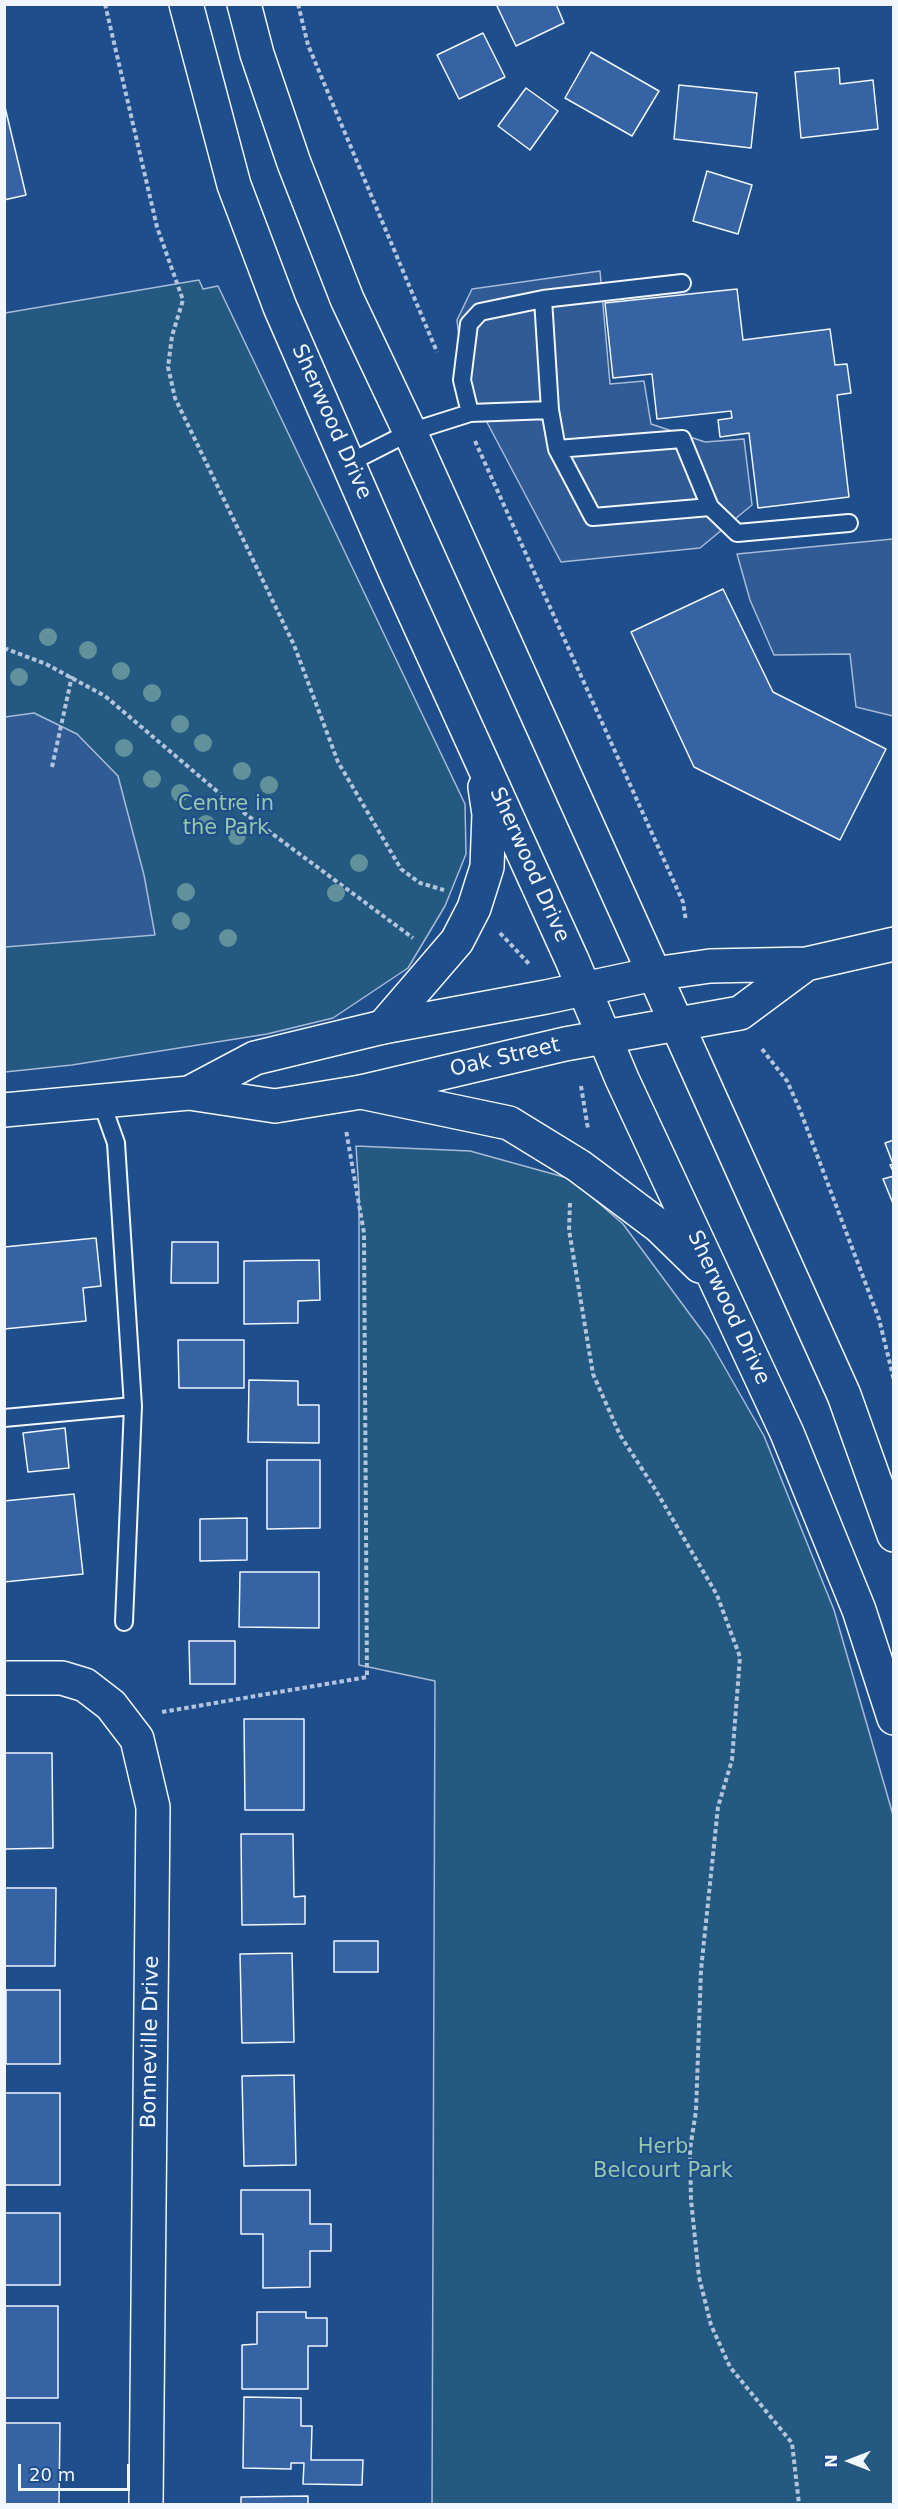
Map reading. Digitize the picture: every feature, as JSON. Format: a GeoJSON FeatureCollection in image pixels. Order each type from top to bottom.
{"type":"FeatureCollection","features":[{"type":"Feature","properties":{"kind":"main road","name":"Sherwood Drive"},"geometry":{"type":"LineString","coordinates":[[186,4],[234,185],[280,307],[603,1037],[787,1433],[855,1599],[894,1718]]}},
{"type":"Feature","properties":{"kind":"main road"},"geometry":{"type":"LineString","coordinates":[[244,4],[257,54],[294,163],[347,299],[410,432],[844,1395],[894,1534]]}},
{"type":"Feature","properties":{"kind":"main road"},"geometry":{"type":"LineString","coordinates":[[383,1027],[457,941],[474,908],[487,867],[489,814],[479,756]]}},
{"type":"Feature","properties":{"kind":"main road","name":"Oak Street"},"geometry":{"type":"LineString","coordinates":[[189,1093],[255,1058],[383,1027],[654,974],[710,966],[806,964],[894,944]]}},
{"type":"Feature","properties":{"kind":"main road","name":"Oak Street"},"geometry":{"type":"LineString","coordinates":[[4,1110],[189,1093],[275,1106],[360,1092],[603,1037],[740,1013],[806,964]]}},
{"type":"Feature","properties":{"kind":"main road"},"geometry":{"type":"LineString","coordinates":[[360,1092],[509,1124],[579,1166],[659,1226],[714,1279]]}},
{"type":"Feature","properties":{"kind":"main road","name":"Bonneville Drive"},"geometry":{"type":"LineString","coordinates":[[4,1677],[62,1678],[85,1684],[111,1705],[137,1739],[153,1807],[146,2505]]}},
{"type":"Feature","properties":{"kind":"lane"},"geometry":{"type":"LineString","coordinates":[[467,414],[462,380],[469,324],[480,312],[543,299],[682,283]]}},
{"type":"Feature","properties":{"kind":"lane"},"geometry":{"type":"LineString","coordinates":[[543,299],[550,410],[557,449],[593,517],[710,507]]}},
{"type":"Feature","properties":{"kind":"lane"},"geometry":{"type":"LineString","coordinates":[[349,463],[410,432],[467,414],[550,410]]}},
{"type":"Feature","properties":{"kind":"lane"},"geometry":{"type":"LineString","coordinates":[[557,449],[682,439],[710,507],[737,533],[849,523]]}},
{"type":"Feature","properties":{"kind":"lane"},"geometry":{"type":"LineString","coordinates":[[101,1101],[117,1143],[133,1406],[124,1622]]}},
{"type":"Feature","properties":{"kind":"lane"},"geometry":{"type":"LineString","coordinates":[[4,1418],[133,1406]]}},
{"type":"Feature","properties":{"kind":"path"},"geometry":{"type":"LineString","coordinates":[[105,4],[157,227],[183,300],[172,336],[168,367],[175,398],[294,645],[338,762],[401,869],[420,883],[454,893]]}},
{"type":"Feature","properties":{"kind":"path"},"geometry":{"type":"LineString","coordinates":[[298,4],[308,45],[441,361]]}},
{"type":"Feature","properties":{"kind":"path"},"geometry":{"type":"LineString","coordinates":[[467,414],[683,902],[686,921]]}},
{"type":"Feature","properties":{"kind":"path"},"geometry":{"type":"LineString","coordinates":[[4,648],[72,676],[105,696],[232,804],[419,942]]}},
{"type":"Feature","properties":{"kind":"path"},"geometry":{"type":"LineString","coordinates":[[52,767],[72,676]]}},
{"type":"Feature","properties":{"kind":"path"},"geometry":{"type":"LineString","coordinates":[[499,932],[530,964]]}},
{"type":"Feature","properties":{"kind":"path"},"geometry":{"type":"LineString","coordinates":[[762,1049],[787,1081],[800,1110],[879,1319],[894,1380]]}},
{"type":"Feature","properties":{"kind":"path"},"geometry":{"type":"LineString","coordinates":[[581,1086],[588,1131]]}},
{"type":"Feature","properties":{"kind":"path"},"geometry":{"type":"LineString","coordinates":[[152,1713],[368,1677],[364,1233],[344,1120]]}},
{"type":"Feature","properties":{"kind":"path"},"geometry":{"type":"LineString","coordinates":[[571,1196],[569,1230],[593,1374],[620,1435],[655,1488],[717,1595],[740,1657],[732,1760],[718,1807],[701,1970],[696,2111],[690,2149],[691,2200],[699,2277],[711,2325],[730,2367],[792,2443],[799,2505]]}},
{"type":"Feature","properties":{"kind":"green space","name":"Centre in the Park"},"geometry":{"type":"Polygon","coordinates":[[[199,280],[203,289],[218,286],[465,804],[466,854],[445,906],[408,968],[333,1018],[267,1034],[72,1065],[5,1072],[5,313],[199,280]]]}},
{"type":"Feature","properties":{"kind":"green space","name":"Herb Belcourt Park"},"geometry":{"type":"Polygon","coordinates":[[[356,1146],[470,1151],[571,1179],[623,1224],[709,1340],[764,1436],[834,1610],[893,1815],[893,2504],[432,2504],[435,1681],[359,1665],[359,1192],[356,1146]]]}},
{"type":"Feature","properties":{"kind":"shaded area"},"geometry":{"type":"Polygon","coordinates":[[[600,271],[610,384],[644,381],[651,424],[705,442],[744,439],[752,505],[700,548],[561,562],[464,379],[457,320],[472,289],[600,271]]]}},
{"type":"Feature","properties":{"kind":"shaded area"},"geometry":{"type":"Polygon","coordinates":[[[894,539],[893,716],[856,707],[850,654],[774,655],[750,600],[737,554],[894,539]]]}},
{"type":"Feature","properties":{"kind":"shaded area"},"geometry":{"type":"Polygon","coordinates":[[[34,713],[77,734],[118,776],[144,875],[155,935],[5,947],[5,717],[34,713]]]}},
{"type":"Feature","properties":{"kind":"building"},"geometry":{"type":"Polygon","coordinates":[[[496,4],[556,4],[564,23],[516,46],[496,4]]]}},
{"type":"Feature","properties":{"kind":"building"},"geometry":{"type":"Polygon","coordinates":[[[483,33],[505,77],[459,99],[437,55],[483,33]]]}},
{"type":"Feature","properties":{"kind":"building"},"geometry":{"type":"Polygon","coordinates":[[[591,52],[659,91],[632,136],[565,98],[591,52]]]}},
{"type":"Feature","properties":{"kind":"building"},"geometry":{"type":"Polygon","coordinates":[[[839,68],[840,84],[873,80],[878,129],[801,138],[795,72],[839,68]]]}},
{"type":"Feature","properties":{"kind":"building"},"geometry":{"type":"Polygon","coordinates":[[[679,85],[757,93],[751,148],[674,139],[679,85]]]}},
{"type":"Feature","properties":{"kind":"building"},"geometry":{"type":"Polygon","coordinates":[[[526,88],[558,111],[530,150],[498,126],[526,88]]]}},
{"type":"Feature","properties":{"kind":"building"},"geometry":{"type":"Polygon","coordinates":[[[4,103],[26,195],[4,200],[4,103]]]}},
{"type":"Feature","properties":{"kind":"building"},"geometry":{"type":"Polygon","coordinates":[[[707,171],[752,185],[738,234],[693,221],[707,171]]]}},
{"type":"Feature","properties":{"kind":"building"},"geometry":{"type":"Polygon","coordinates":[[[737,289],[743,340],[830,329],[835,365],[847,364],[851,393],[837,395],[849,497],[758,508],[749,433],[720,437],[718,420],[732,418],[731,411],[657,419],[652,374],[613,378],[605,303],[737,289]]]}},
{"type":"Feature","properties":{"kind":"building"},"geometry":{"type":"Polygon","coordinates":[[[723,589],[773,692],[886,749],[840,840],[694,767],[631,632],[723,589]]]}},
{"type":"Feature","properties":{"kind":"building"},"geometry":{"type":"Polygon","coordinates":[[[894,1140],[894,1173],[885,1143],[894,1140]]]}},
{"type":"Feature","properties":{"kind":"building"},"geometry":{"type":"Polygon","coordinates":[[[894,1176],[894,1206],[883,1179],[894,1176]]]}},
{"type":"Feature","properties":{"kind":"building"},"geometry":{"type":"Polygon","coordinates":[[[96,1238],[101,1286],[83,1288],[86,1321],[4,1329],[4,1247],[96,1238]]]}},
{"type":"Feature","properties":{"kind":"building"},"geometry":{"type":"Polygon","coordinates":[[[172,1242],[218,1242],[218,1283],[171,1283],[172,1242]]]}},
{"type":"Feature","properties":{"kind":"building"},"geometry":{"type":"Polygon","coordinates":[[[319,1260],[320,1300],[298,1301],[298,1323],[244,1324],[244,1261],[319,1260]]]}},
{"type":"Feature","properties":{"kind":"building"},"geometry":{"type":"Polygon","coordinates":[[[178,1340],[244,1340],[244,1388],[179,1388],[178,1340]]]}},
{"type":"Feature","properties":{"kind":"building"},"geometry":{"type":"Polygon","coordinates":[[[249,1380],[298,1381],[298,1405],[319,1405],[319,1443],[248,1442],[249,1380]]]}},
{"type":"Feature","properties":{"kind":"building"},"geometry":{"type":"Polygon","coordinates":[[[65,1428],[69,1468],[28,1472],[23,1433],[65,1428]]]}},
{"type":"Feature","properties":{"kind":"building"},"geometry":{"type":"Polygon","coordinates":[[[267,1460],[320,1460],[320,1528],[267,1529],[267,1460]]]}},
{"type":"Feature","properties":{"kind":"building"},"geometry":{"type":"Polygon","coordinates":[[[74,1494],[83,1574],[4,1582],[4,1501],[74,1494]]]}},
{"type":"Feature","properties":{"kind":"building"},"geometry":{"type":"Polygon","coordinates":[[[247,1518],[247,1560],[200,1561],[200,1519],[247,1518]]]}},
{"type":"Feature","properties":{"kind":"building"},"geometry":{"type":"Polygon","coordinates":[[[240,1572],[319,1572],[319,1628],[239,1627],[240,1572]]]}},
{"type":"Feature","properties":{"kind":"building"},"geometry":{"type":"Polygon","coordinates":[[[189,1641],[235,1641],[235,1684],[190,1684],[189,1641]]]}},
{"type":"Feature","properties":{"kind":"building"},"geometry":{"type":"Polygon","coordinates":[[[244,1719],[304,1719],[304,1810],[245,1810],[244,1719]]]}},
{"type":"Feature","properties":{"kind":"building"},"geometry":{"type":"Polygon","coordinates":[[[4,1753],[52,1753],[53,1848],[4,1849],[4,1753]]]}},
{"type":"Feature","properties":{"kind":"building"},"geometry":{"type":"Polygon","coordinates":[[[241,1834],[293,1834],[294,1897],[305,1896],[305,1924],[242,1925],[241,1834]]]}},
{"type":"Feature","properties":{"kind":"building"},"geometry":{"type":"Polygon","coordinates":[[[4,1888],[56,1888],[55,1966],[4,1966],[4,1888]]]}},
{"type":"Feature","properties":{"kind":"building"},"geometry":{"type":"Polygon","coordinates":[[[334,1941],[378,1941],[378,1972],[334,1972],[334,1941]]]}},
{"type":"Feature","properties":{"kind":"building"},"geometry":{"type":"Polygon","coordinates":[[[292,1953],[294,2042],[242,2043],[240,1954],[292,1953]]]}},
{"type":"Feature","properties":{"kind":"building"},"geometry":{"type":"Polygon","coordinates":[[[6,1990],[60,1990],[60,2064],[6,2064],[6,1990]]]}},
{"type":"Feature","properties":{"kind":"building"},"geometry":{"type":"Polygon","coordinates":[[[294,2075],[296,2165],[244,2166],[242,2076],[294,2075]]]}},
{"type":"Feature","properties":{"kind":"building"},"geometry":{"type":"Polygon","coordinates":[[[4,2093],[60,2093],[60,2185],[4,2185],[4,2093]]]}},
{"type":"Feature","properties":{"kind":"building"},"geometry":{"type":"Polygon","coordinates":[[[241,2190],[310,2190],[310,2224],[331,2224],[331,2251],[310,2251],[310,2287],[263,2288],[263,2234],[241,2234],[241,2190]]]}},
{"type":"Feature","properties":{"kind":"building"},"geometry":{"type":"Polygon","coordinates":[[[4,2213],[60,2213],[60,2285],[4,2285],[4,2213]]]}},
{"type":"Feature","properties":{"kind":"building"},"geometry":{"type":"Polygon","coordinates":[[[4,2306],[58,2306],[58,2398],[4,2398],[4,2306]]]}},
{"type":"Feature","properties":{"kind":"building"},"geometry":{"type":"Polygon","coordinates":[[[257,2312],[306,2312],[306,2318],[327,2318],[327,2346],[308,2346],[308,2389],[242,2389],[242,2345],[257,2344],[257,2312]]]}},
{"type":"Feature","properties":{"kind":"building"},"geometry":{"type":"Polygon","coordinates":[[[244,2397],[301,2398],[301,2426],[312,2426],[311,2460],[363,2460],[362,2485],[303,2484],[304,2463],[291,2463],[291,2469],[243,2468],[244,2397]]]}},
{"type":"Feature","properties":{"kind":"building"},"geometry":{"type":"Polygon","coordinates":[[[4,2423],[60,2423],[59,2504],[4,2504],[4,2423]]]}},
{"type":"Feature","properties":{"kind":"building"},"geometry":{"type":"Polygon","coordinates":[[[308,2496],[308,2504],[241,2504],[241,2497],[308,2496]]]}}]}
